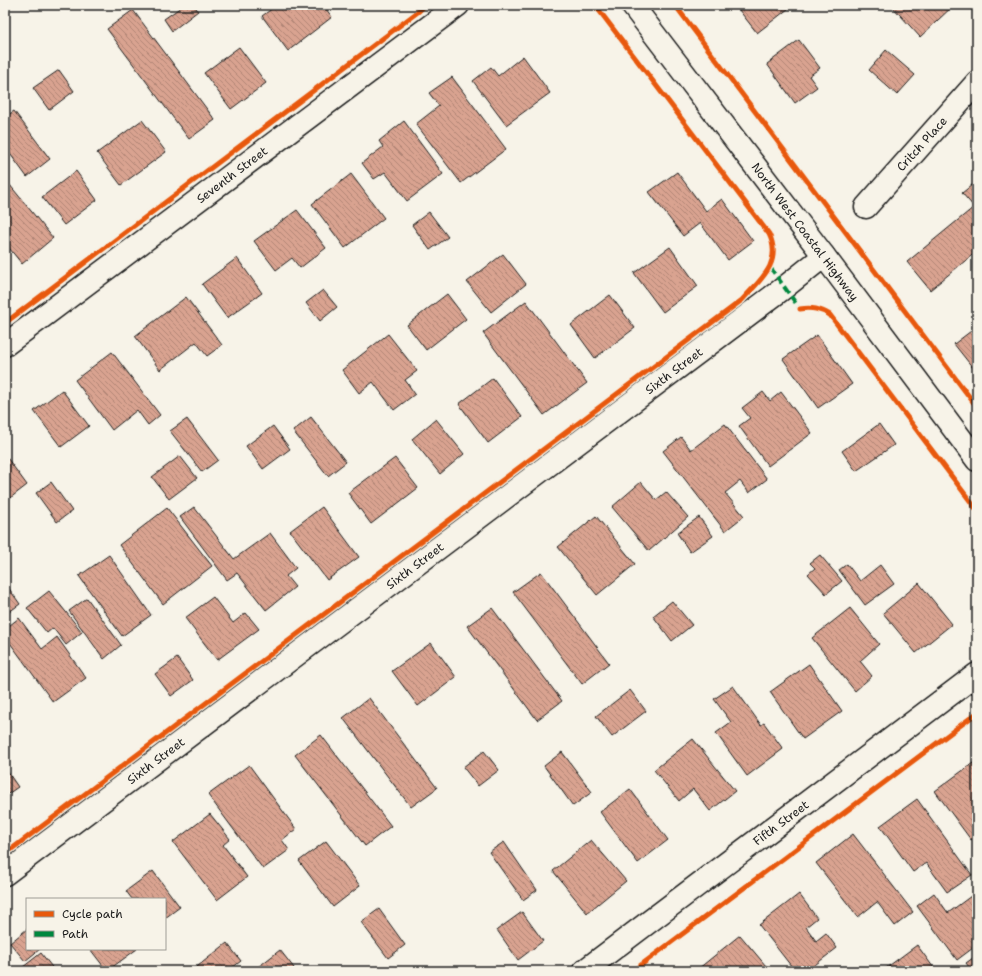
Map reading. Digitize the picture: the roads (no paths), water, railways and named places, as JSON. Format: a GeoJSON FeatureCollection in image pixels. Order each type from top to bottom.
{"type":"FeatureCollection","features":[{"type":"Feature","properties":{"kind":"main road","name":"Seventh Street"},"geometry":{"type":"LineString","coordinates":[[5,345],[458,5]]}},
{"type":"Feature","properties":{"kind":"main road","name":"North West Coastal Highway"},"geometry":{"type":"LineString","coordinates":[[632,5],[824,256],[977,460]]}},
{"type":"Feature","properties":{"kind":"main road","name":"Critch Place"},"geometry":{"type":"LineString","coordinates":[[866,207],[977,82]]}},
{"type":"Feature","properties":{"kind":"main road","name":"Sixth Street"},"geometry":{"type":"LineString","coordinates":[[5,874],[766,302],[824,256]]}},
{"type":"Feature","properties":{"kind":"main road","name":"Fifth Street"},"geometry":{"type":"LineString","coordinates":[[584,971],[977,674]]}}]}
